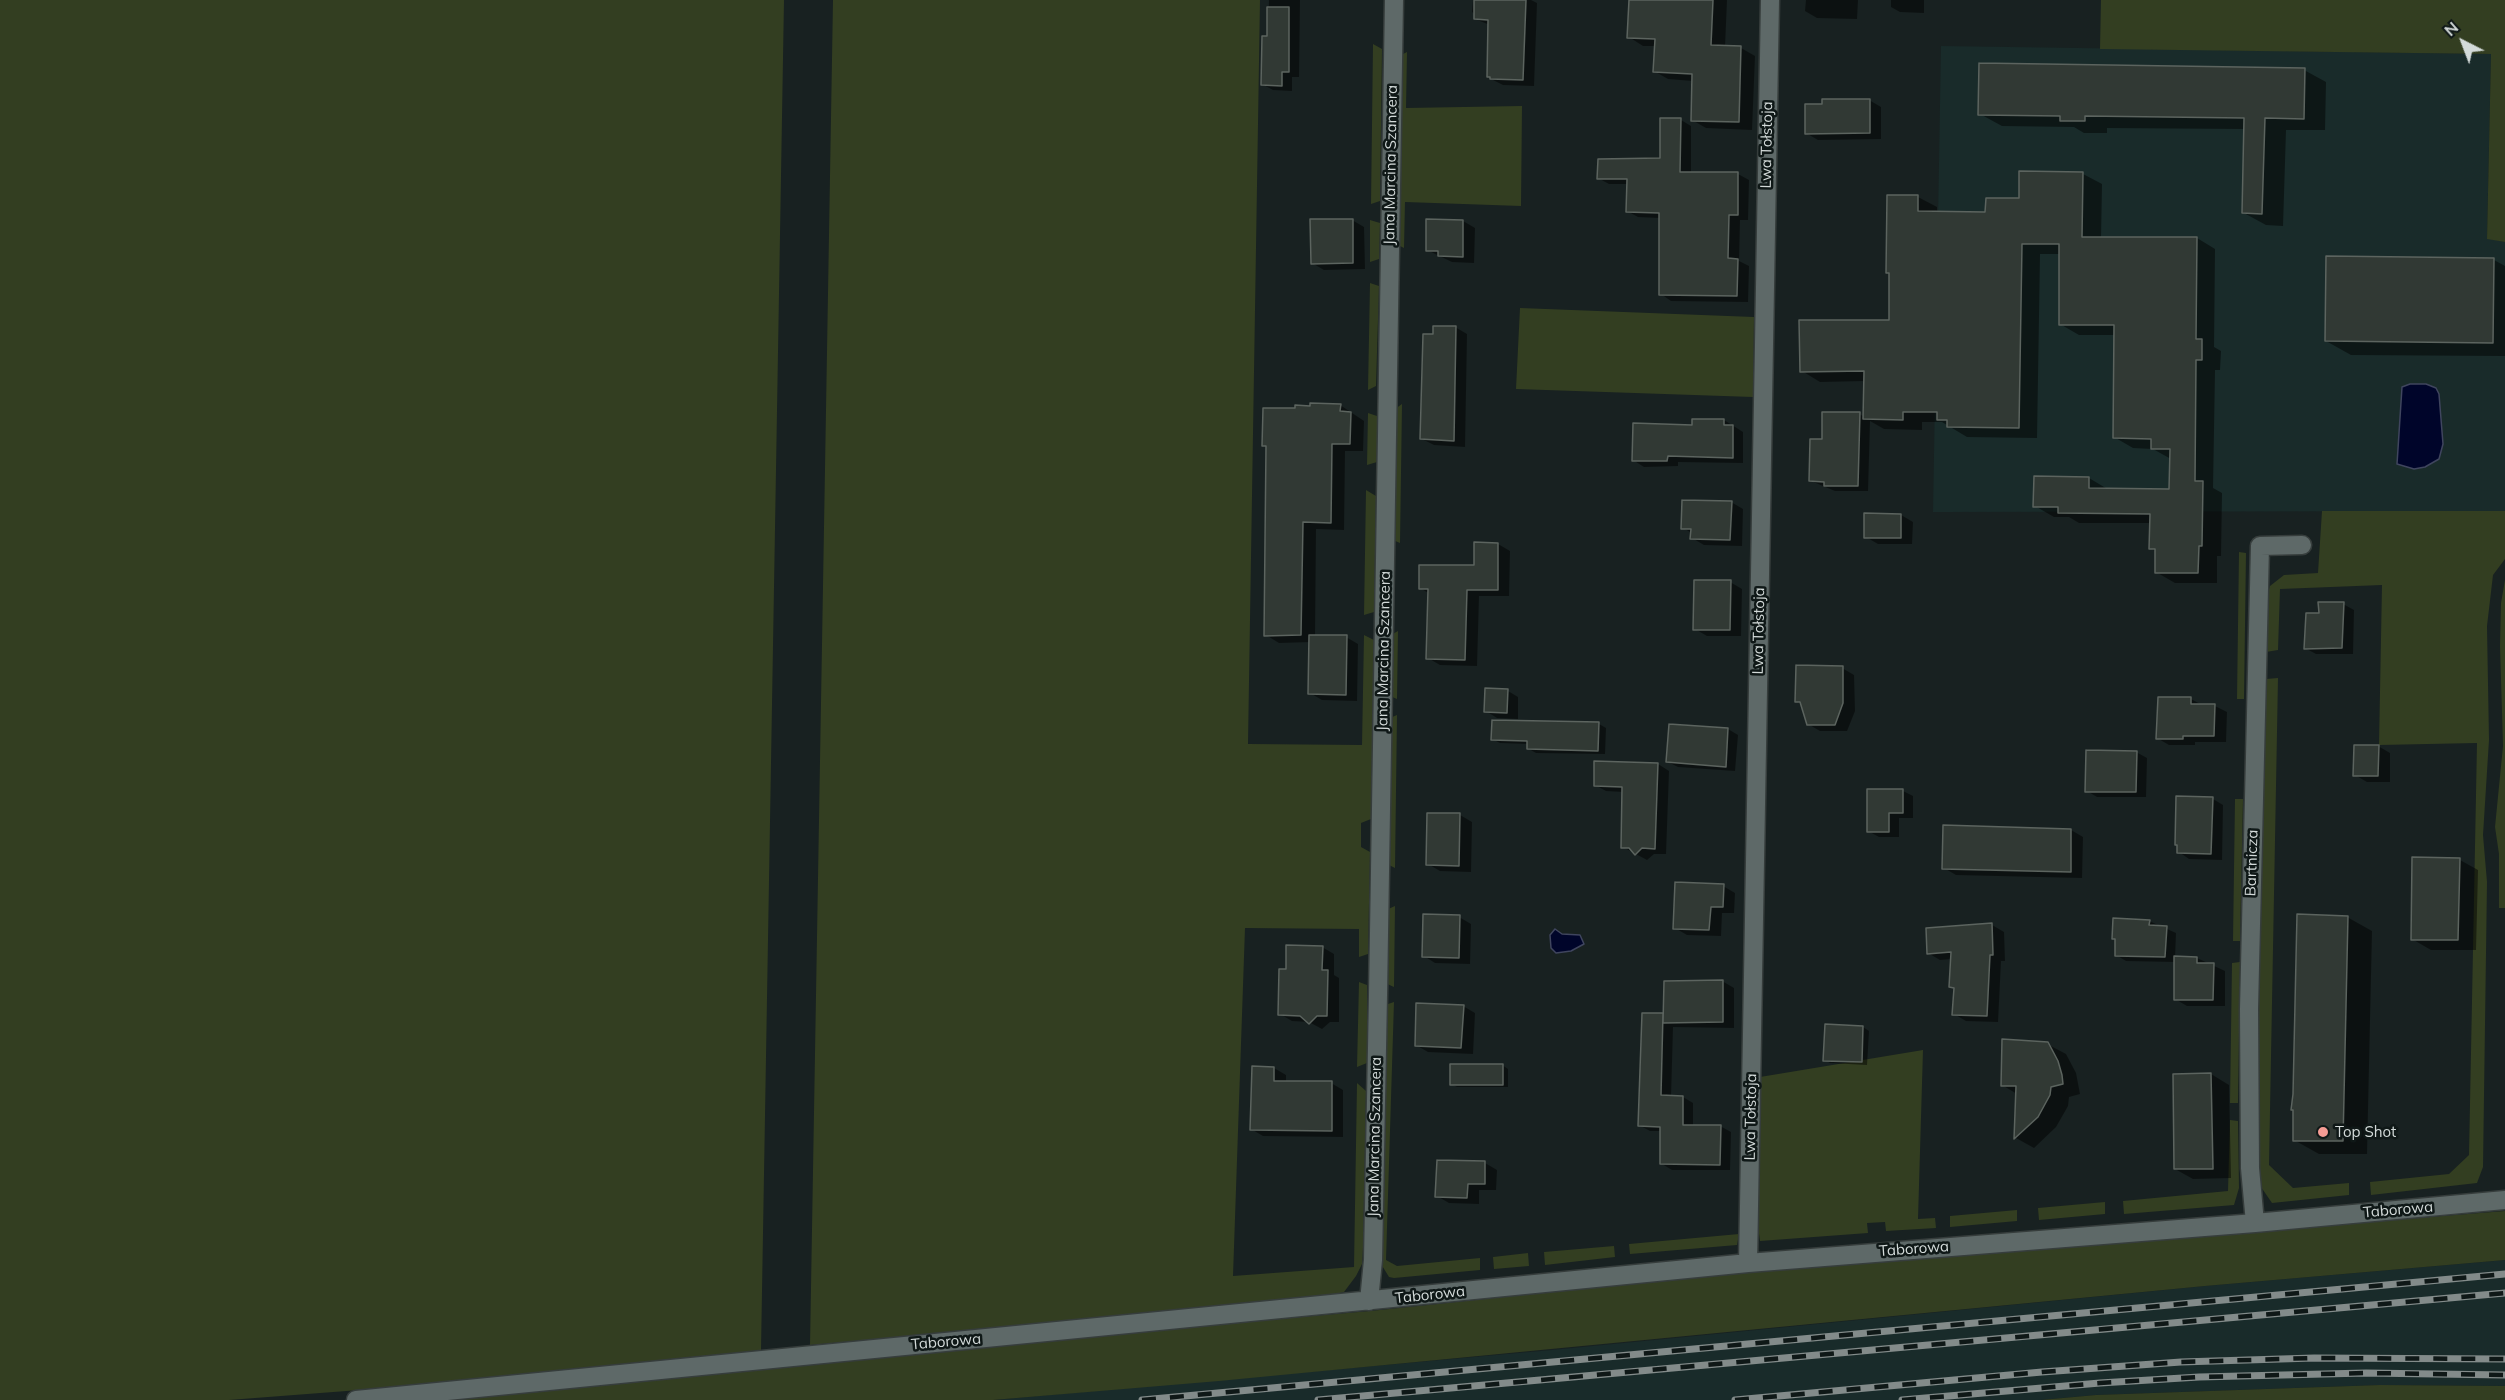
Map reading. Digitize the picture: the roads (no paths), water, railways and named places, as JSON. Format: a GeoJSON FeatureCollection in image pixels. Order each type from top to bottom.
{"type":"FeatureCollection","features":[{"type":"Feature","properties":{"kind":"street","name":"Jana Marcina Szancera"},"geometry":{"type":"LineString","coordinates":[[1369,1301],[1373,1225],[1394,0]]}},
{"type":"Feature","properties":{"kind":"street","name":"Lwa Tołstoja"},"geometry":{"type":"LineString","coordinates":[[1748,1263],[1770,0]]}},
{"type":"Feature","properties":{"kind":"street","name":"Bartnicza"},"geometry":{"type":"LineString","coordinates":[[2255,1223],[2250,1168],[2248,1009],[2260,546],[2302,545]]}},
{"type":"Feature","properties":{"kind":"street","name":"Taborowa"},"geometry":{"type":"LineString","coordinates":[[356,1400],[1748,1263],[2255,1223],[2505,1200]]}},
{"type":"Feature","properties":{"kind":"water"},"geometry":{"type":"Polygon","coordinates":[[[2410,384],[2426,384],[2436,388],[2439,394],[2443,444],[2439,459],[2425,467],[2414,469],[2397,464],[2402,387],[2410,384]]]}},
{"type":"Feature","properties":{"kind":"water"},"geometry":{"type":"Polygon","coordinates":[[[1555,929],[1562,934],[1580,935],[1584,944],[1571,951],[1556,953],[1551,948],[1550,935],[1555,929]]]}},
{"type":"Feature","properties":{"kind":"railway"},"geometry":{"type":"LineString","coordinates":[[1142,1400],[2505,1274]]}},
{"type":"Feature","properties":{"kind":"railway"},"geometry":{"type":"LineString","coordinates":[[1318,1400],[2505,1293]]}},
{"type":"Feature","properties":{"kind":"railway"},"geometry":{"type":"LineString","coordinates":[[1735,1400],[2042,1372],[2181,1362],[2314,1358],[2505,1359]]}},
{"type":"Feature","properties":{"kind":"railway"},"geometry":{"type":"LineString","coordinates":[[1902,1400],[2199,1377],[2366,1373],[2505,1375]]}},
{"type":"Feature","properties":{"kind":"place","name":"Top Shot"},"geometry":{"type":"Point","coordinates":[2323,1132]}}]}
